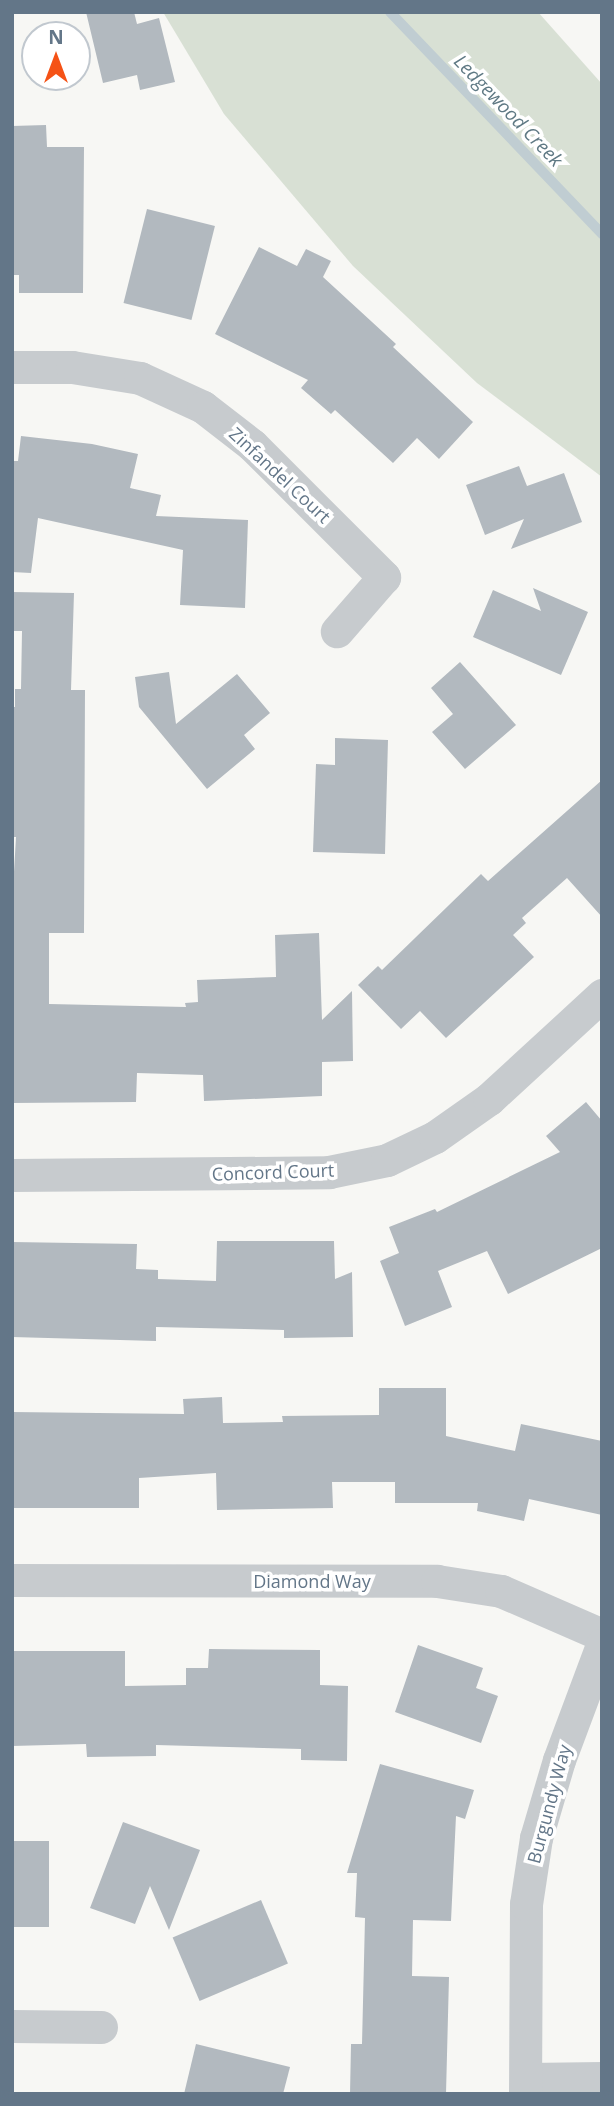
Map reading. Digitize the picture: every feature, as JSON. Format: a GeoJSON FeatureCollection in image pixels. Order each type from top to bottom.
{"type":"FeatureCollection","features":[{"type":"Feature","properties":{"kind":"street","name":"Zinfandel Court"},"geometry":{"type":"LineString","coordinates":[[12,367],[72,367],[140,377],[203,407],[253,445],[384,577],[337,631]]}},
{"type":"Feature","properties":{"kind":"street","name":"Concord Court"},"geometry":{"type":"LineString","coordinates":[[12,1175],[316,1173],[387,1160],[435,1137],[489,1099],[602,995]]}},
{"type":"Feature","properties":{"kind":"street","name":"Diamond Way"},"geometry":{"type":"LineString","coordinates":[[12,1580],[437,1581],[501,1591],[602,1635]]}},
{"type":"Feature","properties":{"kind":"street","name":"Burgundy Way"},"geometry":{"type":"LineString","coordinates":[[526,2086],[526,1904],[536,1838],[559,1760],[602,1645]]}},
{"type":"Feature","properties":{"kind":"street"},"geometry":{"type":"LineString","coordinates":[[12,2025],[101,2027]]}},
{"type":"Feature","properties":{"kind":"street"},"geometry":{"type":"LineString","coordinates":[[526,2086],[602,2078]]}},
{"type":"Feature","properties":{"kind":"shaded area"},"geometry":{"type":"Polygon","coordinates":[[[163,12],[538,12],[602,84],[602,477],[477,383],[353,266],[224,114],[163,12]]]}},
{"type":"Feature","properties":{"kind":"building"},"geometry":{"type":"Polygon","coordinates":[[[86,12],[134,12],[137,24],[159,18],[175,82],[140,90],[137,75],[103,83],[91,33],[91,21],[88,21],[86,12]]]}},
{"type":"Feature","properties":{"kind":"building"},"geometry":{"type":"Polygon","coordinates":[[[46,125],[47,147],[84,147],[83,293],[19,293],[19,275],[12,275],[12,126],[46,125]]]}},
{"type":"Feature","properties":{"kind":"building"},"geometry":{"type":"Polygon","coordinates":[[[147,209],[215,226],[191,320],[124,303],[147,209]]]}},
{"type":"Feature","properties":{"kind":"building"},"geometry":{"type":"Polygon","coordinates":[[[259,247],[297,266],[306,249],[331,261],[323,277],[396,344],[393,347],[473,422],[439,459],[417,438],[393,463],[335,410],[331,414],[301,388],[308,380],[215,334],[259,247]]]}},
{"type":"Feature","properties":{"kind":"building"},"geometry":{"type":"Polygon","coordinates":[[[21,436],[92,444],[138,454],[130,488],[161,495],[156,516],[248,520],[245,608],[180,605],[183,550],[38,518],[31,573],[12,572],[12,461],[18,461],[21,436]]]}},
{"type":"Feature","properties":{"kind":"building"},"geometry":{"type":"Polygon","coordinates":[[[519,466],[527,486],[564,473],[582,522],[511,549],[524,519],[485,535],[466,485],[519,466]]]}},
{"type":"Feature","properties":{"kind":"building"},"geometry":{"type":"Polygon","coordinates":[[[533,588],[588,612],[561,675],[473,637],[493,590],[541,611],[533,588]]]}},
{"type":"Feature","properties":{"kind":"building"},"geometry":{"type":"Polygon","coordinates":[[[12,592],[74,593],[71,690],[85,690],[84,933],[49,933],[49,1004],[186,1007],[185,1003],[198,1002],[197,980],[276,977],[275,935],[319,933],[322,1020],[352,991],[353,1061],[322,1062],[322,1096],[204,1101],[203,1075],[137,1073],[136,1102],[12,1103],[12,906],[16,837],[12,837],[12,707],[15,707],[15,689],[21,689],[22,631],[12,631],[12,592]]]}},
{"type":"Feature","properties":{"kind":"building"},"geometry":{"type":"Polygon","coordinates":[[[460,662],[516,725],[465,769],[432,732],[453,714],[431,688],[460,662]]]}},
{"type":"Feature","properties":{"kind":"building"},"geometry":{"type":"Polygon","coordinates":[[[169,672],[176,724],[237,674],[270,713],[244,735],[255,749],[207,789],[139,707],[135,677],[169,672]]]}},
{"type":"Feature","properties":{"kind":"building"},"geometry":{"type":"Polygon","coordinates":[[[335,738],[388,740],[385,854],[313,852],[316,764],[335,765],[335,738]]]}},
{"type":"Feature","properties":{"kind":"building"},"geometry":{"type":"Polygon","coordinates":[[[602,780],[602,917],[567,878],[522,918],[526,923],[513,935],[534,957],[446,1038],[420,1011],[401,1029],[358,985],[378,966],[382,970],[481,874],[488,881],[602,780]]]}},
{"type":"Feature","properties":{"kind":"building"},"geometry":{"type":"Polygon","coordinates":[[[586,1102],[602,1121],[602,1248],[508,1294],[487,1251],[438,1271],[452,1307],[405,1326],[380,1261],[399,1253],[389,1227],[435,1209],[437,1212],[560,1152],[546,1136],[586,1102]]]}},
{"type":"Feature","properties":{"kind":"building"},"geometry":{"type":"Polygon","coordinates":[[[217,1241],[334,1241],[335,1279],[352,1272],[353,1337],[284,1338],[284,1330],[156,1327],[156,1341],[12,1337],[12,1242],[137,1244],[136,1269],[158,1270],[158,1279],[216,1281],[217,1241]]]}},
{"type":"Feature","properties":{"kind":"building"},"geometry":{"type":"Polygon","coordinates":[[[379,1388],[446,1388],[446,1436],[515,1451],[521,1424],[602,1441],[602,1515],[529,1499],[524,1521],[477,1511],[478,1503],[395,1503],[395,1482],[332,1482],[333,1508],[217,1510],[216,1473],[139,1478],[139,1508],[12,1508],[12,1412],[184,1414],[183,1399],[222,1397],[223,1423],[283,1422],[282,1416],[379,1415],[379,1388]]]}},
{"type":"Feature","properties":{"kind":"building"},"geometry":{"type":"Polygon","coordinates":[[[418,1645],[483,1668],[476,1688],[498,1696],[481,1743],[395,1712],[418,1645]]]}},
{"type":"Feature","properties":{"kind":"building"},"geometry":{"type":"Polygon","coordinates":[[[209,1649],[320,1650],[320,1685],[348,1686],[347,1761],[301,1760],[301,1749],[156,1745],[156,1756],[87,1757],[86,1744],[12,1746],[12,1651],[125,1651],[125,1686],[186,1685],[186,1668],[208,1668],[209,1649]]]}},
{"type":"Feature","properties":{"kind":"building"},"geometry":{"type":"Polygon","coordinates":[[[380,1764],[474,1790],[465,1819],[456,1816],[451,1921],[413,1920],[412,1976],[449,1977],[446,2094],[350,2094],[351,2044],[362,2044],[365,1918],[355,1917],[357,1873],[347,1873],[380,1764]]]}},
{"type":"Feature","properties":{"kind":"building"},"geometry":{"type":"Polygon","coordinates":[[[123,1822],[200,1850],[169,1930],[150,1886],[135,1924],[90,1908],[123,1822]]]}},
{"type":"Feature","properties":{"kind":"building"},"geometry":{"type":"Polygon","coordinates":[[[12,1841],[49,1841],[49,1927],[12,1927],[12,1841]]]}},
{"type":"Feature","properties":{"kind":"building"},"geometry":{"type":"Polygon","coordinates":[[[261,1900],[288,1964],[200,2001],[173,1938],[261,1900]]]}},
{"type":"Feature","properties":{"kind":"building"},"geometry":{"type":"Polygon","coordinates":[[[196,2044],[290,2067],[283,2094],[184,2094],[196,2044]]]}},
{"type":"Feature","properties":{"kind":"waterway","name":"Ledgewood Creek"},"geometry":{"type":"LineString","coordinates":[[390,12],[602,234]]}}]}
